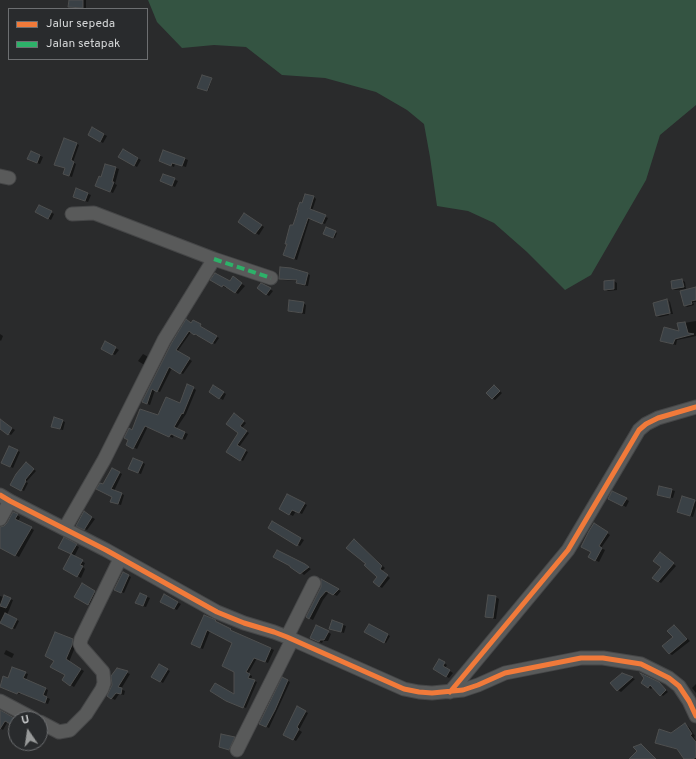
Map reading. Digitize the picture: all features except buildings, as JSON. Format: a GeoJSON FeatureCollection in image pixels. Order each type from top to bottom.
{"type":"FeatureCollection","features":[{"type":"Feature","properties":{"kind":"street"},"geometry":{"type":"LineString","coordinates":[[72,214],[94,214],[214,259],[271,278]]}},
{"type":"Feature","properties":{"kind":"street"},"geometry":{"type":"LineString","coordinates":[[65,528],[104,460],[164,340],[214,259]]}},
{"type":"Feature","properties":{"kind":"street"},"geometry":{"type":"LineString","coordinates":[[450,692],[568,550],[639,430],[646,424],[658,418],[696,407]]}},
{"type":"Feature","properties":{"kind":"street"},"geometry":{"type":"LineString","coordinates":[[0,519],[5,498],[65,528],[217,612],[289,638],[404,689],[418,692],[450,692],[464,690],[505,673],[581,658],[603,658],[642,664],[670,678],[679,686],[689,701],[696,716]]}},
{"type":"Feature","properties":{"kind":"street"},"geometry":{"type":"LineString","coordinates":[[48,726],[59,732],[70,730],[86,714],[102,689],[104,683],[103,672],[80,644],[120,559]]}},
{"type":"Feature","properties":{"kind":"street"},"geometry":{"type":"LineString","coordinates":[[237,750],[314,583]]}},
{"type":"Feature","properties":{"kind":"street"},"geometry":{"type":"LineString","coordinates":[[0,701],[19,711]]}},
{"type":"Feature","properties":{"kind":"green space"},"geometry":{"type":"Polygon","coordinates":[[[148,0],[696,0],[696,105],[660,135],[646,180],[591,275],[565,290],[527,252],[494,223],[468,211],[437,206],[424,124],[407,110],[376,92],[325,78],[282,75],[246,47],[214,45],[182,48],[157,22],[148,0]]]}},
{"type":"Feature","properties":{"kind":"marked path"},"geometry":{"type":"LineString","coordinates":[[214,259],[271,278]]}},
{"type":"Feature","properties":{"kind":"cycle path"},"geometry":{"type":"LineString","coordinates":[[450,692],[568,550],[639,430],[646,424],[658,418],[696,407]]}},
{"type":"Feature","properties":{"kind":"cycle path"},"geometry":{"type":"LineString","coordinates":[[0,495],[106,550],[217,612],[244,623],[287,637],[404,689],[432,693],[463,690],[505,673],[581,658],[603,658],[641,664],[669,678],[679,686],[689,701],[696,716]]}}]}
